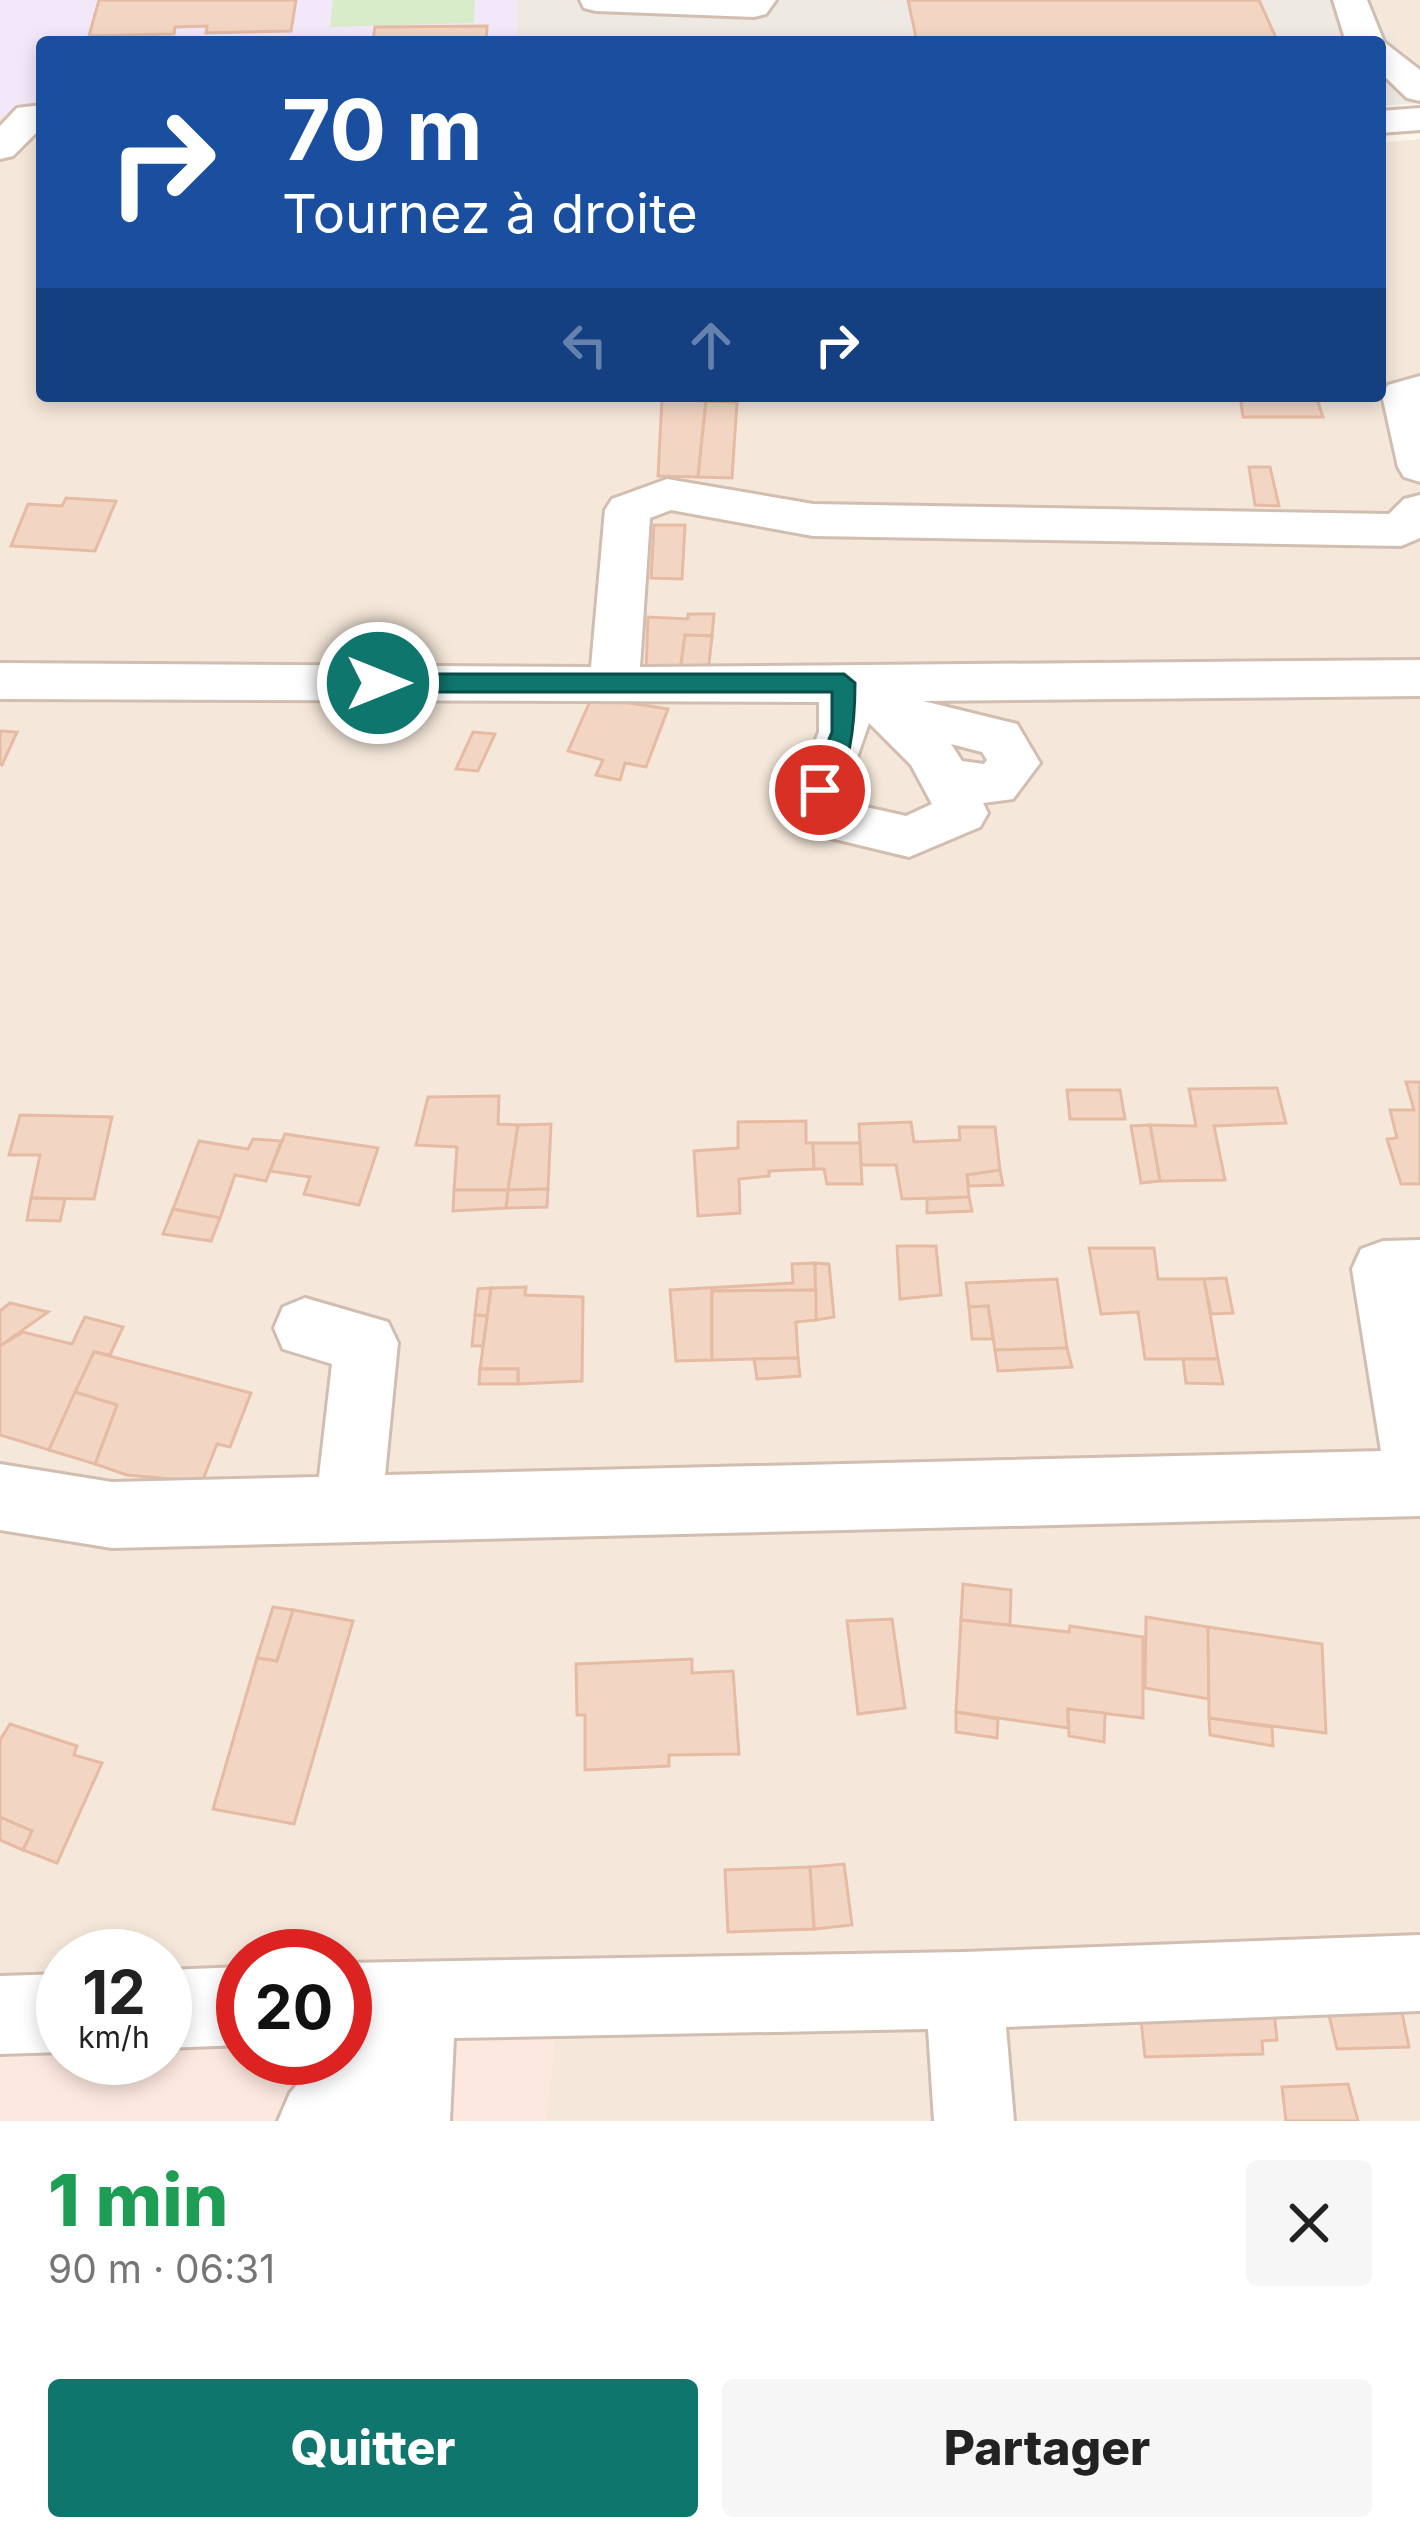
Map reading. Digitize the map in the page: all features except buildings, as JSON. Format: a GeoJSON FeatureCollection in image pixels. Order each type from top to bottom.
{"type":"FeatureCollection","features":[{"type":"Feature","properties":{"kind":"street"},"geometry":{"type":"LineString","coordinates":[[587,36],[597,0],[754,7],[759,0]]}},
{"type":"Feature","properties":{"kind":"street"},"geometry":{"type":"LineString","coordinates":[[1351,0],[1364,36]]}},
{"type":"Feature","properties":{"kind":"street"},"geometry":{"type":"LineString","coordinates":[[1386,60],[1420,90]]}},
{"type":"Feature","properties":{"kind":"street"},"geometry":{"type":"LineString","coordinates":[[0,148],[30,116],[36,116]]}},
{"type":"Feature","properties":{"kind":"street"},"geometry":{"type":"LineString","coordinates":[[1386,122],[1420,119]]}},
{"type":"Feature","properties":{"kind":"street"},"geometry":{"type":"LineString","coordinates":[[0,148],[36,148]]}},
{"type":"Feature","properties":{"kind":"street"},"geometry":{"type":"LineString","coordinates":[[1420,390],[1403,394],[1420,466]]}},
{"type":"Feature","properties":{"kind":"street"},"geometry":{"type":"LineString","coordinates":[[614,685],[628,510],[667,494],[812,520],[1401,530],[1420,510]]}},
{"type":"Feature","properties":{"kind":"street"},"geometry":{"type":"LineString","coordinates":[[0,681],[614,685],[1420,678]]}},
{"type":"Feature","properties":{"kind":"street"},"geometry":{"type":"LineString","coordinates":[[844,683],[897,713],[999,737],[1015,763],[994,785],[948,779]]}},
{"type":"Feature","properties":{"kind":"street"},"geometry":{"type":"LineString","coordinates":[[844,683],[844,732],[820,790],[840,822],[909,837],[962,814],[948,779],[897,713]]}},
{"type":"Feature","properties":{"kind":"street"},"geometry":{"type":"LineString","coordinates":[[0,1497],[112,1515],[1419,1483],[1383,1269],[1420,1268]]}},
{"type":"Feature","properties":{"kind":"street"},"geometry":{"type":"LineString","coordinates":[[305,1328],[366,1343],[348,1510]]}},
{"type":"Feature","properties":{"kind":"street"},"geometry":{"type":"LineString","coordinates":[[381,2001],[964,1990],[1420,1973]]}},
{"type":"Feature","properties":{"kind":"street"},"geometry":{"type":"LineString","coordinates":[[964,1990],[974,2121]]}},
{"type":"Feature","properties":{"kind":"street"},"geometry":{"type":"LineString","coordinates":[[318,2121],[381,2001]]}},
{"type":"Feature","properties":{"kind":"street"},"geometry":{"type":"LineString","coordinates":[[381,2001],[410,2121]]}},
{"type":"Feature","properties":{"kind":"street"},"geometry":{"type":"LineString","coordinates":[[0,2014],[36,2013]]}},
{"type":"Feature","properties":{"kind":"shaded area"},"geometry":{"type":"Polygon","coordinates":[[[0,0],[517,0],[517,36],[36,36],[36,402],[1386,402],[1386,142],[1420,139],[1420,2121],[0,2121],[0,0]]]}},
{"type":"Feature","properties":{"kind":"shaded area"},"geometry":{"type":"Polygon","coordinates":[[[0,0],[517,0],[517,36],[36,36],[36,102],[0,117],[0,0]]]}},
{"type":"Feature","properties":{"kind":"shaded area"},"geometry":{"type":"Polygon","coordinates":[[[517,0],[1369,0],[1391,40],[1420,67],[1420,103],[1386,106],[1386,36],[517,36],[517,0]]]}},
{"type":"Feature","properties":{"kind":"shaded area"},"geometry":{"type":"Polygon","coordinates":[[[1369,0],[1420,0],[1420,67],[1391,40],[1369,0]]]}},
{"type":"Feature","properties":{"kind":"shaded area"},"geometry":{"type":"Polygon","coordinates":[[[556,2036],[546,2121],[0,2121],[0,2047],[36,2046],[36,2085],[192,2085],[192,2043],[216,2043],[216,2085],[372,2085],[372,2039],[556,2036]]]}},
{"type":"Feature","properties":{"kind":"green space"},"geometry":{"type":"Polygon","coordinates":[[[333,0],[475,0],[474,23],[330,27],[333,0]]]}},
{"type":"Feature","properties":{"kind":"route"},"geometry":{"type":"LineString","coordinates":[[378,683],[844,683],[844,732],[820,790]]}}]}
